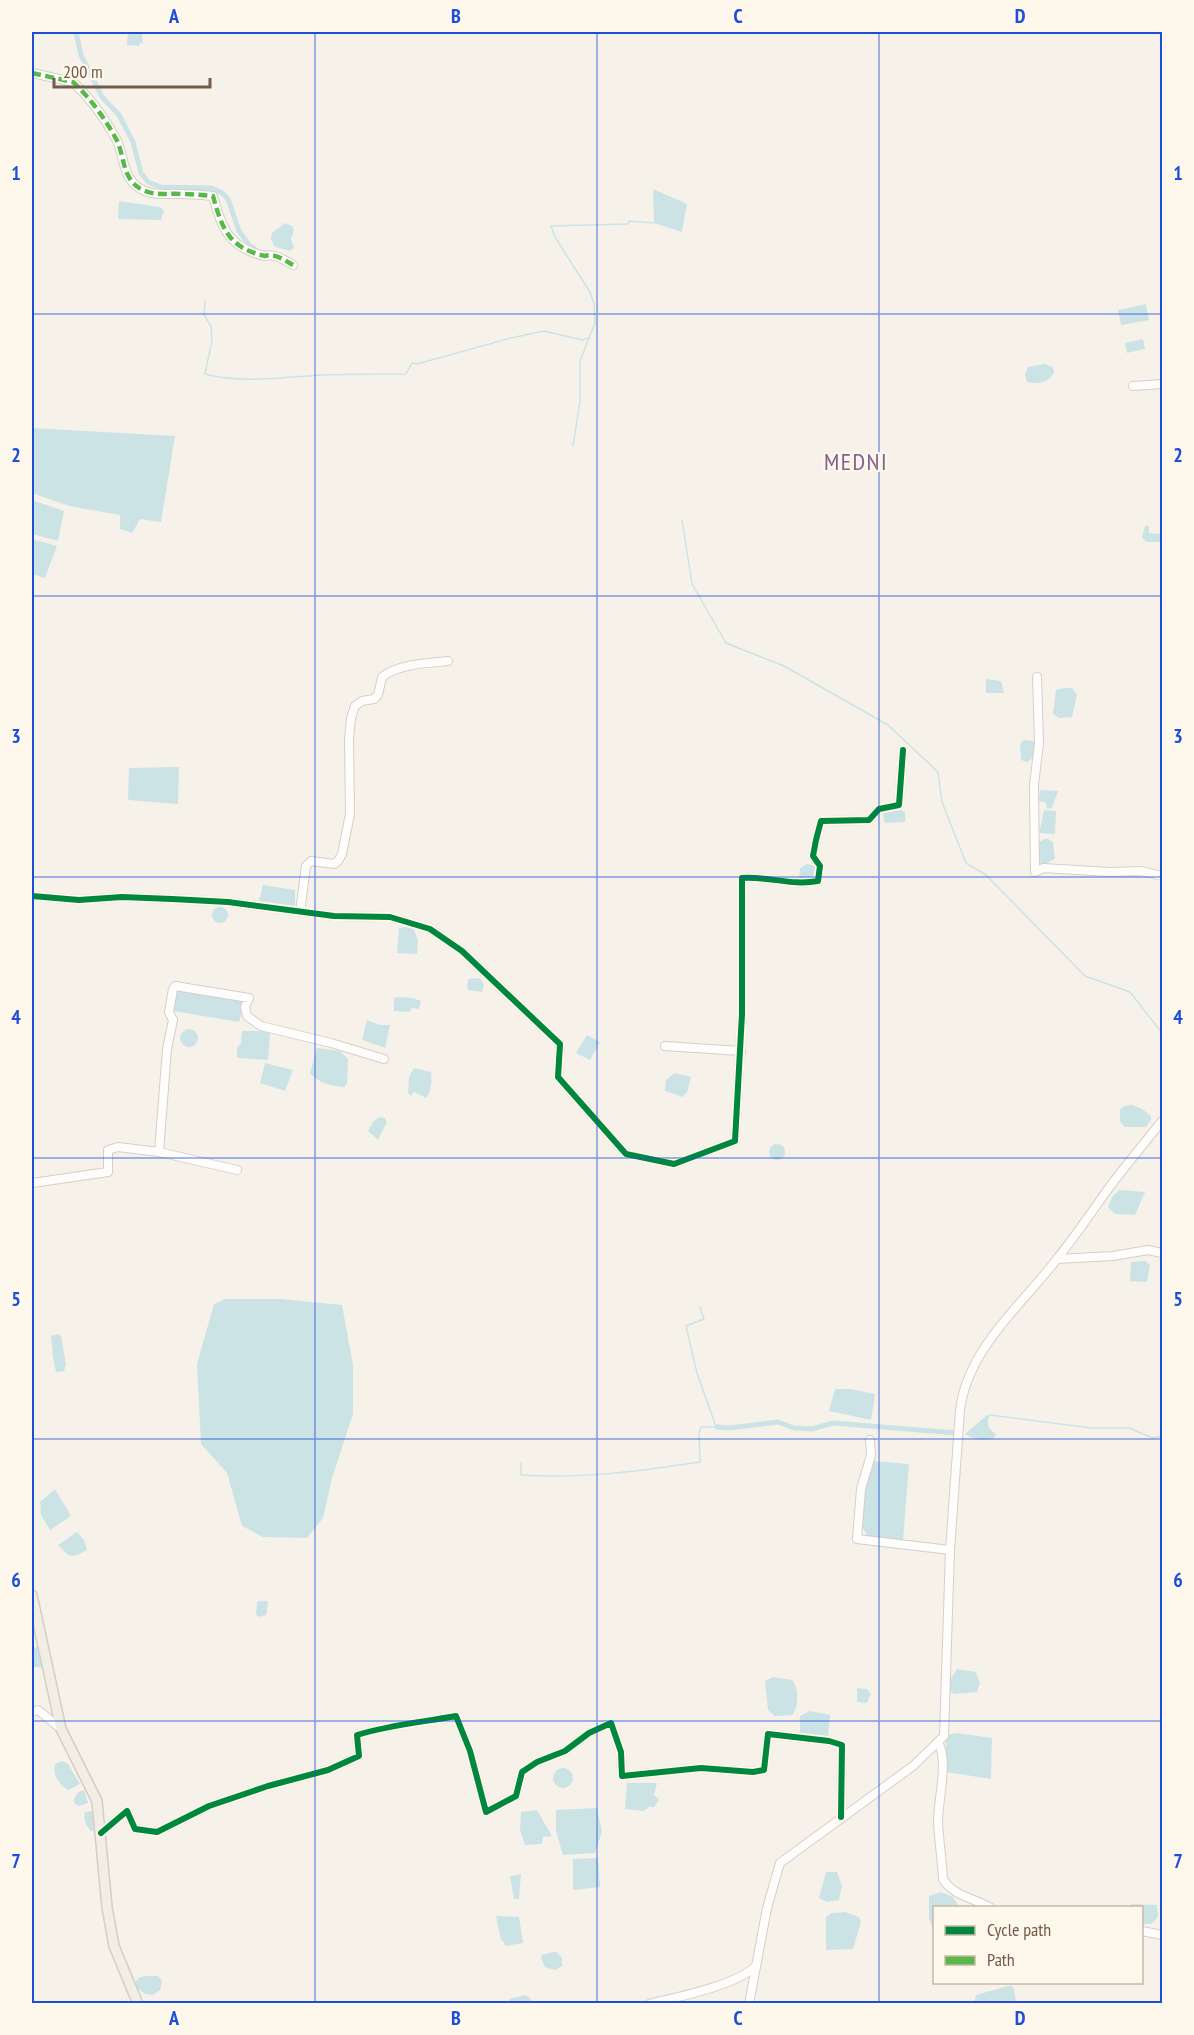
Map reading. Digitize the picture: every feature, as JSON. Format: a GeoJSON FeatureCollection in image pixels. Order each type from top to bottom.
{"type":"FeatureCollection","features":[{"type":"Feature","properties":{"kind":"main road"},"geometry":{"type":"LineString","coordinates":[[32,1595],[62,1729],[97,1801],[106,1897],[114,1946],[138,2004]]}},
{"type":"Feature","properties":{"kind":"street"},"geometry":{"type":"LineString","coordinates":[[32,73],[73,82],[77,85],[96,106],[117,140],[128,178],[142,190],[158,195],[213,196],[218,218],[231,238],[249,253],[277,256],[293,265]]}},
{"type":"Feature","properties":{"kind":"street"},"geometry":{"type":"LineString","coordinates":[[1132,386],[1162,384]]}},
{"type":"Feature","properties":{"kind":"street"},"geometry":{"type":"LineString","coordinates":[[300,912],[306,866],[310,861],[334,864],[342,854],[350,814],[349,739],[351,718],[356,706],[378,695],[382,677],[387,673],[419,664],[448,661]]}},
{"type":"Feature","properties":{"kind":"street"},"geometry":{"type":"LineString","coordinates":[[1037,677],[1038,743],[1034,785],[1035,872],[1043,868],[1110,872],[1141,871],[1162,876]]}},
{"type":"Feature","properties":{"kind":"street"},"geometry":{"type":"LineString","coordinates":[[32,896],[79,900],[122,897],[206,901],[334,916],[390,917],[430,929],[462,951],[560,1044],[558,1077],[626,1154],[674,1164],[735,1141],[741,1051],[742,878],[761,877],[790,884],[818,881],[820,866],[813,856],[822,821],[869,820],[879,809],[899,805],[903,750]]}},
{"type":"Feature","properties":{"kind":"street"},"geometry":{"type":"LineString","coordinates":[[159,1152],[167,1049],[173,1020],[169,1012],[175,986],[249,998],[245,1007],[247,1016],[261,1026],[384,1059]]}},
{"type":"Feature","properties":{"kind":"street"},"geometry":{"type":"LineString","coordinates":[[666,1046],[741,1051]]}},
{"type":"Feature","properties":{"kind":"street"},"geometry":{"type":"LineString","coordinates":[[749,2004],[767,1908],[780,1863],[913,1766],[944,1736],[950,1550],[960,1410],[962,1394],[969,1373],[985,1347],[1057,1259],[1162,1121]]}},
{"type":"Feature","properties":{"kind":"street"},"geometry":{"type":"LineString","coordinates":[[32,1183],[108,1172],[108,1150],[118,1147],[159,1152],[237,1170]]}},
{"type":"Feature","properties":{"kind":"street"},"geometry":{"type":"LineString","coordinates":[[1057,1259],[1113,1256],[1148,1250],[1162,1253]]}},
{"type":"Feature","properties":{"kind":"street"},"geometry":{"type":"LineString","coordinates":[[870,1440],[871,1455],[861,1490],[857,1539],[950,1550]]}},
{"type":"Feature","properties":{"kind":"street"},"geometry":{"type":"LineString","coordinates":[[32,1712],[39,1710],[62,1729]]}},
{"type":"Feature","properties":{"kind":"street"},"geometry":{"type":"LineString","coordinates":[[101,1833],[127,1811],[135,1829],[157,1832],[209,1806],[348,1762],[359,1756],[357,1735],[379,1728],[405,1726],[456,1716],[470,1751],[486,1812],[516,1796],[522,1772],[537,1762],[565,1751],[589,1733],[611,1723],[621,1752],[622,1776],[701,1768],[753,1772],[764,1770],[768,1734],[829,1741],[842,1745],[841,1817]]}},
{"type":"Feature","properties":{"kind":"street"},"geometry":{"type":"LineString","coordinates":[[938,1742],[943,1754],[938,1809],[943,1879],[948,1887],[957,1893],[986,1906]]}},
{"type":"Feature","properties":{"kind":"street"},"geometry":{"type":"LineString","coordinates":[[1143,1931],[1162,1935]]}},
{"type":"Feature","properties":{"kind":"street"},"geometry":{"type":"LineString","coordinates":[[649,2004],[691,1994],[748,1974],[756,1966]]}},
{"type":"Feature","properties":{"kind":"water"},"geometry":{"type":"Polygon","coordinates":[[[128,32],[143,32],[143,43],[139,46],[127,45],[128,32]]]}},
{"type":"Feature","properties":{"kind":"water"},"geometry":{"type":"Polygon","coordinates":[[[653,189],[687,204],[682,232],[654,223],[653,189]]]}},
{"type":"Feature","properties":{"kind":"water"},"geometry":{"type":"Polygon","coordinates":[[[119,201],[160,207],[164,211],[161,220],[118,219],[119,201]]]}},
{"type":"Feature","properties":{"kind":"water"},"geometry":{"type":"Polygon","coordinates":[[[285,223],[292,226],[294,230],[291,239],[294,248],[290,251],[275,247],[271,239],[272,233],[285,223]]]}},
{"type":"Feature","properties":{"kind":"water"},"geometry":{"type":"Polygon","coordinates":[[[1146,304],[1149,320],[1121,325],[1118,310],[1146,304]]]}},
{"type":"Feature","properties":{"kind":"water"},"geometry":{"type":"Polygon","coordinates":[[[1143,339],[1145,349],[1127,353],[1125,343],[1143,339]]]}},
{"type":"Feature","properties":{"kind":"water"},"geometry":{"type":"Polygon","coordinates":[[[1044,364],[1053,367],[1052,376],[1042,382],[1027,382],[1025,374],[1028,367],[1044,364]]]}},
{"type":"Feature","properties":{"kind":"water"},"geometry":{"type":"Polygon","coordinates":[[[32,428],[175,436],[161,522],[140,519],[132,533],[120,529],[120,515],[69,506],[32,493],[32,428]]]}},
{"type":"Feature","properties":{"kind":"water"},"geometry":{"type":"Polygon","coordinates":[[[32,500],[64,511],[58,541],[32,534],[32,500]]]}},
{"type":"Feature","properties":{"kind":"water"},"geometry":{"type":"Polygon","coordinates":[[[1145,526],[1149,526],[1149,533],[1162,534],[1161,542],[1146,542],[1142,537],[1145,526]]]}},
{"type":"Feature","properties":{"kind":"water"},"geometry":{"type":"Polygon","coordinates":[[[32,539],[57,546],[45,578],[32,574],[32,539]]]}},
{"type":"Feature","properties":{"kind":"water"},"geometry":{"type":"Polygon","coordinates":[[[986,679],[1001,681],[1004,693],[986,693],[986,679]]]}},
{"type":"Feature","properties":{"kind":"water"},"geometry":{"type":"Polygon","coordinates":[[[1072,688],[1077,695],[1072,717],[1059,718],[1053,714],[1056,690],[1072,688]]]}},
{"type":"Feature","properties":{"kind":"water"},"geometry":{"type":"Polygon","coordinates":[[[1023,740],[1034,741],[1036,756],[1027,762],[1021,760],[1020,745],[1023,740]]]}},
{"type":"Feature","properties":{"kind":"water"},"geometry":{"type":"Polygon","coordinates":[[[179,767],[178,804],[128,800],[129,768],[179,767]]]}},
{"type":"Feature","properties":{"kind":"water"},"geometry":{"type":"Polygon","coordinates":[[[1040,790],[1058,791],[1052,808],[1047,809],[1046,803],[1039,801],[1040,790]]]}},
{"type":"Feature","properties":{"kind":"water"},"geometry":{"type":"Polygon","coordinates":[[[1044,810],[1056,811],[1055,834],[1039,833],[1044,810]]]}},
{"type":"Feature","properties":{"kind":"water"},"geometry":{"type":"Polygon","coordinates":[[[885,811],[905,812],[905,822],[885,823],[883,815],[885,811]]]}},
{"type":"Feature","properties":{"kind":"water"},"geometry":{"type":"Polygon","coordinates":[[[1046,838],[1053,842],[1055,859],[1041,866],[1038,843],[1046,838]]]}},
{"type":"Feature","properties":{"kind":"water"},"geometry":{"type":"Polygon","coordinates":[[[807,864],[816,866],[816,878],[799,880],[800,868],[807,864]]]}},
{"type":"Feature","properties":{"kind":"water"},"geometry":{"type":"Polygon","coordinates":[[[263,885],[295,890],[295,906],[259,901],[263,885]]]}},
{"type":"Feature","properties":{"kind":"water"},"geometry":{"type":"Polygon","coordinates":[[[217,907],[223,907],[228,915],[226,921],[217,923],[212,918],[212,912],[217,907]]]}},
{"type":"Feature","properties":{"kind":"water"},"geometry":{"type":"Polygon","coordinates":[[[413,926],[418,941],[417,954],[397,953],[399,928],[413,926]]]}},
{"type":"Feature","properties":{"kind":"water"},"geometry":{"type":"Polygon","coordinates":[[[480,978],[484,984],[482,992],[467,988],[468,979],[480,978]]]}},
{"type":"Feature","properties":{"kind":"water"},"geometry":{"type":"Polygon","coordinates":[[[177,988],[246,999],[239,1022],[173,1011],[177,988]]]}},
{"type":"Feature","properties":{"kind":"water"},"geometry":{"type":"Polygon","coordinates":[[[394,998],[421,1001],[419,1009],[412,1008],[409,1012],[394,1011],[394,998]]]}},
{"type":"Feature","properties":{"kind":"water"},"geometry":{"type":"Polygon","coordinates":[[[367,1020],[380,1025],[390,1025],[385,1048],[362,1040],[367,1020]]]}},
{"type":"Feature","properties":{"kind":"water"},"geometry":{"type":"Polygon","coordinates":[[[189,1029],[195,1032],[198,1038],[195,1044],[189,1047],[183,1044],[180,1038],[183,1032],[189,1029]]]}},
{"type":"Feature","properties":{"kind":"water"},"geometry":{"type":"Polygon","coordinates":[[[242,1031],[270,1033],[268,1060],[237,1058],[237,1048],[241,1043],[242,1031]]]}},
{"type":"Feature","properties":{"kind":"water"},"geometry":{"type":"Polygon","coordinates":[[[587,1035],[600,1042],[590,1060],[576,1053],[587,1035]]]}},
{"type":"Feature","properties":{"kind":"water"},"geometry":{"type":"Polygon","coordinates":[[[317,1048],[340,1051],[348,1059],[347,1084],[344,1087],[326,1083],[310,1073],[317,1048]]]}},
{"type":"Feature","properties":{"kind":"water"},"geometry":{"type":"Polygon","coordinates":[[[265,1063],[293,1070],[285,1091],[260,1083],[265,1063]]]}},
{"type":"Feature","properties":{"kind":"water"},"geometry":{"type":"Polygon","coordinates":[[[414,1068],[431,1072],[431,1086],[426,1098],[414,1092],[411,1096],[408,1093],[409,1077],[414,1068]]]}},
{"type":"Feature","properties":{"kind":"water"},"geometry":{"type":"Polygon","coordinates":[[[674,1073],[691,1077],[687,1092],[683,1097],[665,1091],[666,1080],[674,1073]]]}},
{"type":"Feature","properties":{"kind":"water"},"geometry":{"type":"Polygon","coordinates":[[[1132,1105],[1151,1116],[1146,1127],[1124,1127],[1120,1121],[1120,1109],[1132,1105]]]}},
{"type":"Feature","properties":{"kind":"water"},"geometry":{"type":"Polygon","coordinates":[[[379,1117],[385,1118],[387,1122],[378,1140],[368,1131],[379,1117]]]}},
{"type":"Feature","properties":{"kind":"water"},"geometry":{"type":"Polygon","coordinates":[[[777,1144],[785,1152],[777,1160],[769,1152],[777,1144]]]}},
{"type":"Feature","properties":{"kind":"water"},"geometry":{"type":"Polygon","coordinates":[[[1119,1190],[1145,1192],[1135,1215],[1115,1214],[1108,1207],[1112,1197],[1119,1190]]]}},
{"type":"Feature","properties":{"kind":"water"},"geometry":{"type":"Polygon","coordinates":[[[1145,1261],[1150,1265],[1147,1282],[1130,1281],[1131,1262],[1145,1261]]]}},
{"type":"Feature","properties":{"kind":"water"},"geometry":{"type":"Polygon","coordinates":[[[225,1299],[280,1299],[342,1305],[353,1365],[353,1414],[332,1478],[323,1518],[307,1538],[263,1537],[242,1526],[227,1473],[201,1444],[197,1364],[214,1304],[225,1299]]]}},
{"type":"Feature","properties":{"kind":"water"},"geometry":{"type":"Polygon","coordinates":[[[58,1334],[61,1336],[66,1364],[64,1371],[56,1372],[51,1336],[58,1334]]]}},
{"type":"Feature","properties":{"kind":"water"},"geometry":{"type":"Polygon","coordinates":[[[835,1389],[850,1389],[875,1394],[871,1420],[829,1411],[835,1389]]]}},
{"type":"Feature","properties":{"kind":"water"},"geometry":{"type":"Polygon","coordinates":[[[987,1415],[990,1415],[988,1426],[996,1434],[994,1438],[979,1439],[965,1434],[987,1415]]]}},
{"type":"Feature","properties":{"kind":"water"},"geometry":{"type":"Polygon","coordinates":[[[874,1461],[909,1464],[903,1540],[868,1537],[863,1528],[865,1493],[874,1461]]]}},
{"type":"Feature","properties":{"kind":"water"},"geometry":{"type":"Polygon","coordinates":[[[55,1489],[71,1516],[50,1530],[41,1515],[40,1502],[55,1489]]]}},
{"type":"Feature","properties":{"kind":"water"},"geometry":{"type":"Polygon","coordinates":[[[77,1532],[84,1540],[87,1550],[71,1556],[58,1545],[77,1532]]]}},
{"type":"Feature","properties":{"kind":"water"},"geometry":{"type":"Polygon","coordinates":[[[267,1601],[268,1604],[266,1615],[258,1617],[257,1602],[267,1601]]]}},
{"type":"Feature","properties":{"kind":"water"},"geometry":{"type":"Polygon","coordinates":[[[38,1647],[38,1651],[43,1656],[44,1667],[34,1667],[32,1648],[38,1647]]]}},
{"type":"Feature","properties":{"kind":"water"},"geometry":{"type":"Polygon","coordinates":[[[957,1669],[976,1672],[980,1683],[977,1692],[954,1694],[949,1691],[949,1682],[957,1669]]]}},
{"type":"Feature","properties":{"kind":"water"},"geometry":{"type":"Polygon","coordinates":[[[773,1677],[792,1680],[794,1683],[797,1703],[792,1715],[775,1716],[768,1710],[765,1681],[773,1677]]]}},
{"type":"Feature","properties":{"kind":"water"},"geometry":{"type":"Polygon","coordinates":[[[857,1688],[867,1689],[871,1694],[867,1703],[857,1702],[857,1688]]]}},
{"type":"Feature","properties":{"kind":"water"},"geometry":{"type":"Polygon","coordinates":[[[810,1711],[830,1715],[828,1737],[800,1733],[800,1716],[810,1711]]]}},
{"type":"Feature","properties":{"kind":"water"},"geometry":{"type":"Polygon","coordinates":[[[957,1733],[992,1738],[991,1779],[946,1772],[946,1737],[957,1733]]]}},
{"type":"Feature","properties":{"kind":"water"},"geometry":{"type":"Polygon","coordinates":[[[62,1761],[68,1764],[80,1784],[68,1790],[59,1782],[54,1772],[55,1764],[62,1761]]]}},
{"type":"Feature","properties":{"kind":"water"},"geometry":{"type":"Polygon","coordinates":[[[563,1768],[570,1771],[573,1778],[570,1785],[563,1788],[556,1785],[553,1778],[556,1771],[563,1768]]]}},
{"type":"Feature","properties":{"kind":"water"},"geometry":{"type":"Polygon","coordinates":[[[627,1783],[657,1783],[654,1795],[659,1800],[654,1807],[649,1807],[644,1811],[625,1809],[627,1783]]]}},
{"type":"Feature","properties":{"kind":"water"},"geometry":{"type":"Polygon","coordinates":[[[84,1790],[88,1803],[79,1806],[75,1804],[74,1799],[78,1792],[84,1790]]]}},
{"type":"Feature","properties":{"kind":"water"},"geometry":{"type":"Polygon","coordinates":[[[597,1808],[602,1832],[595,1853],[563,1855],[556,1831],[556,1810],[597,1808]]]}},
{"type":"Feature","properties":{"kind":"water"},"geometry":{"type":"Polygon","coordinates":[[[537,1810],[552,1836],[543,1837],[542,1844],[525,1845],[520,1830],[521,1812],[537,1810]]]}},
{"type":"Feature","properties":{"kind":"water"},"geometry":{"type":"Polygon","coordinates":[[[91,1811],[95,1820],[92,1832],[84,1817],[85,1812],[91,1811]]]}},
{"type":"Feature","properties":{"kind":"water"},"geometry":{"type":"Polygon","coordinates":[[[598,1858],[600,1887],[573,1890],[573,1859],[598,1858]]]}},
{"type":"Feature","properties":{"kind":"water"},"geometry":{"type":"Polygon","coordinates":[[[826,1872],[837,1872],[842,1886],[839,1900],[827,1902],[819,1898],[826,1872]]]}},
{"type":"Feature","properties":{"kind":"water"},"geometry":{"type":"Polygon","coordinates":[[[521,1874],[519,1899],[514,1899],[510,1876],[521,1874]]]}},
{"type":"Feature","properties":{"kind":"water"},"geometry":{"type":"Polygon","coordinates":[[[941,1892],[953,1897],[958,1906],[933,1906],[933,1929],[929,1919],[929,1896],[941,1892]]]}},
{"type":"Feature","properties":{"kind":"water"},"geometry":{"type":"Polygon","coordinates":[[[1131,1904],[1157,1905],[1158,1917],[1151,1924],[1143,1924],[1143,1906],[1131,1906],[1131,1904]]]}},
{"type":"Feature","properties":{"kind":"water"},"geometry":{"type":"Polygon","coordinates":[[[845,1912],[859,1917],[861,1922],[853,1949],[826,1950],[826,1917],[832,1913],[845,1912]]]}},
{"type":"Feature","properties":{"kind":"water"},"geometry":{"type":"Polygon","coordinates":[[[496,1916],[519,1917],[523,1943],[505,1946],[501,1940],[496,1916]]]}},
{"type":"Feature","properties":{"kind":"water"},"geometry":{"type":"Polygon","coordinates":[[[557,1952],[562,1958],[562,1966],[555,1970],[545,1967],[541,1958],[542,1955],[557,1952]]]}},
{"type":"Feature","properties":{"kind":"water"},"geometry":{"type":"Polygon","coordinates":[[[158,1976],[162,1981],[160,1990],[153,1995],[145,1994],[135,1986],[140,1977],[158,1976]]]}},
{"type":"Feature","properties":{"kind":"water"},"geometry":{"type":"Polygon","coordinates":[[[1008,1986],[1014,1989],[1016,2003],[974,2003],[976,1995],[1008,1986]]]}},
{"type":"Feature","properties":{"kind":"water"},"geometry":{"type":"Polygon","coordinates":[[[525,1995],[532,2003],[510,2003],[509,1999],[525,1995]]]}},
{"type":"Feature","properties":{"kind":"waterway"},"geometry":{"type":"LineString","coordinates":[[76,32],[81,55],[102,97],[119,115],[133,142],[141,173],[148,182],[161,187],[211,188],[221,192],[228,199],[239,231],[249,245],[259,252]]}},
{"type":"Feature","properties":{"kind":"waterway"},"geometry":{"type":"LineString","coordinates":[[573,446],[580,401],[580,361],[595,323],[594,304],[590,292],[555,237],[551,226],[628,224],[629,221],[654,223]]}},
{"type":"Feature","properties":{"kind":"waterway"},"geometry":{"type":"LineString","coordinates":[[205,301],[204,315],[211,326],[212,340],[205,374],[234,379],[406,374],[412,363],[417,364],[544,331],[582,340],[588,338]]}},
{"type":"Feature","properties":{"kind":"waterway"},"geometry":{"type":"LineString","coordinates":[[682,520],[692,584],[726,643],[784,666],[888,725],[938,772],[942,802],[966,863],[986,875],[1085,976],[1130,992],[1162,1033]]}},
{"type":"Feature","properties":{"kind":"waterway"},"geometry":{"type":"LineString","coordinates":[[700,1307],[704,1319],[686,1326],[697,1373],[715,1424],[722,1428]]}},
{"type":"Feature","properties":{"kind":"waterway"},"geometry":{"type":"LineString","coordinates":[[990,1415],[1091,1428],[1129,1428],[1153,1438],[1162,1436]]}},
{"type":"Feature","properties":{"kind":"waterway"},"geometry":{"type":"LineString","coordinates":[[717,1427],[729,1428],[778,1422],[794,1428],[812,1429],[833,1423],[956,1433]]}},
{"type":"Feature","properties":{"kind":"waterway"},"geometry":{"type":"LineString","coordinates":[[521,1463],[521,1475],[566,1476],[634,1471],[700,1462],[699,1433],[701,1427],[717,1427]]}},
{"type":"Feature","properties":{"kind":"marked path"},"geometry":{"type":"LineString","coordinates":[[32,73],[73,82],[85,95],[115,137],[127,174],[137,187],[154,193],[213,196],[224,227],[235,242],[253,252],[265,256],[276,256],[293,265]]}},
{"type":"Feature","properties":{"kind":"cycle path"},"geometry":{"type":"LineString","coordinates":[[32,896],[79,900],[122,897],[228,902],[334,916],[390,917],[430,929],[462,951],[560,1044],[558,1077],[626,1154],[674,1164],[735,1141],[742,1014],[742,878],[818,881],[820,866],[813,856],[821,821],[869,820],[879,809],[899,805],[903,750]]}},
{"type":"Feature","properties":{"kind":"cycle path"},"geometry":{"type":"LineString","coordinates":[[101,1833],[127,1811],[135,1829],[157,1832],[209,1806],[268,1786],[328,1770],[359,1756],[357,1735],[394,1726],[456,1716],[470,1751],[486,1812],[516,1796],[522,1772],[537,1762],[565,1751],[589,1733],[611,1723],[621,1752],[622,1776],[701,1768],[753,1772],[764,1770],[768,1734],[829,1741],[842,1745],[841,1817]]}},
{"type":"Feature","properties":{"kind":"district","name":"MEDNI"},"geometry":{"type":"Point","coordinates":[856,462]}}]}
